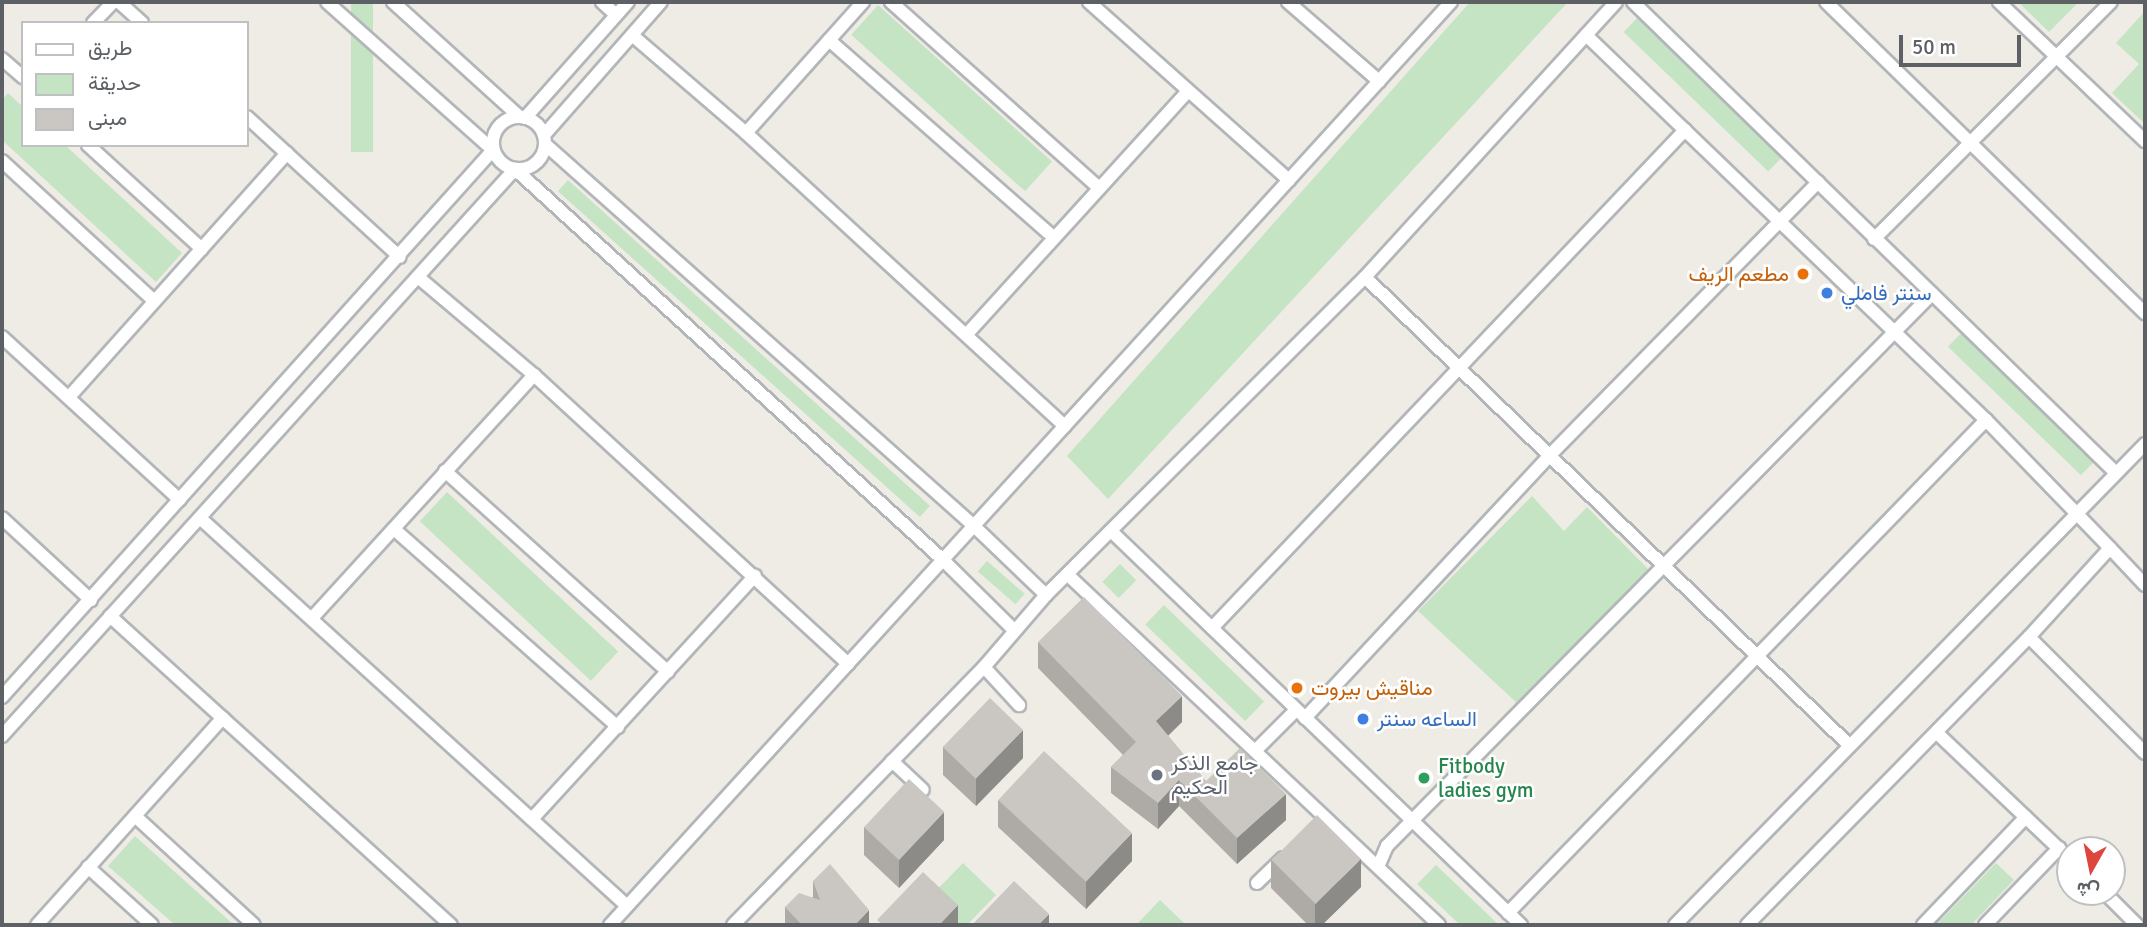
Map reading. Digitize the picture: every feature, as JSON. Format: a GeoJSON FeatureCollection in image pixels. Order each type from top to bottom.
{"type":"FeatureCollection","features":[{"type":"Feature","properties":{"kind":"street"},"geometry":{"type":"LineString","coordinates":[[95,21],[113,2]]}},
{"type":"Feature","properties":{"kind":"street"},"geometry":{"type":"LineString","coordinates":[[119,2],[140,21]]}},
{"type":"Feature","properties":{"kind":"street"},"geometry":{"type":"LineString","coordinates":[[327,2],[493,150],[503,163],[515,169],[943,560],[1014,630]]}},
{"type":"Feature","properties":{"kind":"street"},"geometry":{"type":"LineString","coordinates":[[393,2],[974,526],[1046,595]]}},
{"type":"Feature","properties":{"kind":"street"},"geometry":{"type":"LineString","coordinates":[[602,2],[616,15]]}},
{"type":"Feature","properties":{"kind":"street"},"geometry":{"type":"LineString","coordinates":[[2,697],[400,257],[493,150],[498,127],[523,117],[628,2]]}},
{"type":"Feature","properties":{"kind":"street"},"geometry":{"type":"LineString","coordinates":[[2,736],[515,169],[533,164],[544,139],[661,2]]}},
{"type":"Feature","properties":{"kind":"street"},"geometry":{"type":"LineString","coordinates":[[746,133],[863,2]]}},
{"type":"Feature","properties":{"kind":"street"},"geometry":{"type":"LineString","coordinates":[[891,2],[1098,187]]}},
{"type":"Feature","properties":{"kind":"street"},"geometry":{"type":"LineString","coordinates":[[1089,2],[1289,180]]}},
{"type":"Feature","properties":{"kind":"street"},"geometry":{"type":"LineString","coordinates":[[1288,2],[1379,81]]}},
{"type":"Feature","properties":{"kind":"street"},"geometry":{"type":"LineString","coordinates":[[610,925],[1451,2]]}},
{"type":"Feature","properties":{"kind":"street"},"geometry":{"type":"LineString","coordinates":[[733,925],[984,667],[1046,595],[1364,277],[1615,2]]}},
{"type":"Feature","properties":{"kind":"street"},"geometry":{"type":"LineString","coordinates":[[1633,2],[2115,472]]}},
{"type":"Feature","properties":{"kind":"street"},"geometry":{"type":"LineString","coordinates":[[1826,2],[2145,313]]}},
{"type":"Feature","properties":{"kind":"street"},"geometry":{"type":"LineString","coordinates":[[1999,2],[2145,141]]}},
{"type":"Feature","properties":{"kind":"street"},"geometry":{"type":"LineString","coordinates":[[1874,239],[2110,2]]}},
{"type":"Feature","properties":{"kind":"street"},"geometry":{"type":"LineString","coordinates":[[632,35],[746,133],[1065,426]]}},
{"type":"Feature","properties":{"kind":"street"},"geometry":{"type":"LineString","coordinates":[[1586,35],[1986,420],[2145,585]]}},
{"type":"Feature","properties":{"kind":"street"},"geometry":{"type":"LineString","coordinates":[[829,40],[1052,236]]}},
{"type":"Feature","properties":{"kind":"street"},"geometry":{"type":"LineString","coordinates":[[2,59],[21,75]]}},
{"type":"Feature","properties":{"kind":"street"},"geometry":{"type":"LineString","coordinates":[[967,334],[1052,236],[1187,92]]}},
{"type":"Feature","properties":{"kind":"street"},"geometry":{"type":"LineString","coordinates":[[248,118],[400,257]]}},
{"type":"Feature","properties":{"kind":"street"},"geometry":{"type":"LineString","coordinates":[[1212,628],[1685,130]]}},
{"type":"Feature","properties":{"kind":"street"},"geometry":{"type":"LineString","coordinates":[[90,147],[202,249]]}},
{"type":"Feature","properties":{"kind":"street"},"geometry":{"type":"LineString","coordinates":[[69,397],[287,153]]}},
{"type":"Feature","properties":{"kind":"street"},"geometry":{"type":"LineString","coordinates":[[2,162],[154,301]]}},
{"type":"Feature","properties":{"kind":"street"},"geometry":{"type":"LineString","coordinates":[[1255,751],[1300,714],[1818,182]]}},
{"type":"Feature","properties":{"kind":"street"},"geometry":{"type":"LineString","coordinates":[[418,277],[534,375],[848,664]]}},
{"type":"Feature","properties":{"kind":"street"},"geometry":{"type":"LineString","coordinates":[[1364,277],[1848,744]]}},
{"type":"Feature","properties":{"kind":"street"},"geometry":{"type":"LineString","coordinates":[[1378,867],[1387,846],[1932,294]]}},
{"type":"Feature","properties":{"kind":"street"},"geometry":{"type":"LineString","coordinates":[[2,337],[180,500]]}},
{"type":"Feature","properties":{"kind":"street"},"geometry":{"type":"LineString","coordinates":[[313,617],[534,375]]}},
{"type":"Feature","properties":{"kind":"street"},"geometry":{"type":"LineString","coordinates":[[1507,913],[1755,654],[1986,420]]}},
{"type":"Feature","properties":{"kind":"street"},"geometry":{"type":"LineString","coordinates":[[1675,925],[1848,744],[2145,444]]}},
{"type":"Feature","properties":{"kind":"street"},"geometry":{"type":"LineString","coordinates":[[445,471],[668,673]]}},
{"type":"Feature","properties":{"kind":"street"},"geometry":{"type":"LineString","coordinates":[[2,518],[91,600]]}},
{"type":"Feature","properties":{"kind":"street"},"geometry":{"type":"LineString","coordinates":[[201,518],[313,617],[627,906]]}},
{"type":"Feature","properties":{"kind":"street"},"geometry":{"type":"LineString","coordinates":[[394,529],[618,727]]}},
{"type":"Feature","properties":{"kind":"street"},"geometry":{"type":"LineString","coordinates":[[1111,531],[1521,925]]}},
{"type":"Feature","properties":{"kind":"street"},"geometry":{"type":"LineString","coordinates":[[1747,925],[1937,733],[2110,548]]}},
{"type":"Feature","properties":{"kind":"street"},"geometry":{"type":"LineString","coordinates":[[1068,575],[1255,751],[1320,821],[1378,867],[1439,925]]}},
{"type":"Feature","properties":{"kind":"street"},"geometry":{"type":"LineString","coordinates":[[532,819],[755,576]]}},
{"type":"Feature","properties":{"kind":"street"},"geometry":{"type":"LineString","coordinates":[[110,616],[445,923]]}},
{"type":"Feature","properties":{"kind":"street"},"geometry":{"type":"LineString","coordinates":[[2029,637],[2145,753]]}},
{"type":"Feature","properties":{"kind":"street"},"geometry":{"type":"LineString","coordinates":[[984,667],[1019,705]]}},
{"type":"Feature","properties":{"kind":"street"},"geometry":{"type":"LineString","coordinates":[[37,925],[223,718]]}},
{"type":"Feature","properties":{"kind":"street"},"geometry":{"type":"LineString","coordinates":[[1937,733],[2056,845]]}},
{"type":"Feature","properties":{"kind":"street"},"geometry":{"type":"LineString","coordinates":[[892,761],[923,790]]}},
{"type":"Feature","properties":{"kind":"street"},"geometry":{"type":"LineString","coordinates":[[135,816],[254,925]]}},
{"type":"Feature","properties":{"kind":"street"},"geometry":{"type":"LineString","coordinates":[[1923,925],[2026,817]]}},
{"type":"Feature","properties":{"kind":"street"},"geometry":{"type":"LineString","coordinates":[[1258,883],[1296,844]]}},
{"type":"Feature","properties":{"kind":"street"},"geometry":{"type":"LineString","coordinates":[[1985,925],[2056,851]]}},
{"type":"Feature","properties":{"kind":"street"},"geometry":{"type":"LineString","coordinates":[[88,867],[152,925]]}},
{"type":"Feature","properties":{"kind":"street"},"geometry":{"type":"LineString","coordinates":[[2118,906],[2137,925]]}},
{"type":"Feature","properties":{"kind":"green space"},"geometry":{"type":"Polygon","coordinates":[[[351,2],[373,2],[373,152],[351,152],[351,2]]]}},
{"type":"Feature","properties":{"kind":"green space"},"geometry":{"type":"Polygon","coordinates":[[[1470,2],[1568,2],[1108,499],[1067,456],[1470,2]]]}},
{"type":"Feature","properties":{"kind":"green space"},"geometry":{"type":"Polygon","coordinates":[[[2018,2],[2079,2],[2049,32],[2018,2]]]}},
{"type":"Feature","properties":{"kind":"green space"},"geometry":{"type":"Polygon","coordinates":[[[878,5],[1052,162],[1025,191],[851,35],[878,5]]]}},
{"type":"Feature","properties":{"kind":"green space"},"geometry":{"type":"Polygon","coordinates":[[[2145,11],[2145,124],[2112,93],[2139,64],[2116,43],[2145,11]]]}},
{"type":"Feature","properties":{"kind":"green space"},"geometry":{"type":"Polygon","coordinates":[[[1641,14],[1786,154],[1768,172],[1624,32],[1641,14]]]}},
{"type":"Feature","properties":{"kind":"green space"},"geometry":{"type":"Polygon","coordinates":[[[8,93],[21,105],[21,147],[67,147],[182,253],[156,282],[2,140],[2,100],[8,93]]]}},
{"type":"Feature","properties":{"kind":"green space"},"geometry":{"type":"Polygon","coordinates":[[[568,180],[930,506],[920,517],[558,191],[568,180]]]}},
{"type":"Feature","properties":{"kind":"green space"},"geometry":{"type":"Polygon","coordinates":[[[1966,328],[2099,457],[2081,475],[1948,347],[1966,328]]]}},
{"type":"Feature","properties":{"kind":"green space"},"geometry":{"type":"Polygon","coordinates":[[[447,492],[618,652],[591,681],[420,521],[447,492]]]}},
{"type":"Feature","properties":{"kind":"green space"},"geometry":{"type":"Polygon","coordinates":[[[1532,496],[1564,531],[1587,507],[1651,572],[1518,704],[1418,611],[1532,496]]]}},
{"type":"Feature","properties":{"kind":"green space"},"geometry":{"type":"Polygon","coordinates":[[[987,561],[1025,594],[1016,604],[978,572],[987,561]]]}},
{"type":"Feature","properties":{"kind":"green space"},"geometry":{"type":"Polygon","coordinates":[[[1120,564],[1136,580],[1119,598],[1102,582],[1120,564]]]}},
{"type":"Feature","properties":{"kind":"green space"},"geometry":{"type":"Polygon","coordinates":[[[1164,605],[1264,702],[1245,721],[1145,624],[1164,605]]]}},
{"type":"Feature","properties":{"kind":"green space"},"geometry":{"type":"Polygon","coordinates":[[[135,836],[234,925],[175,925],[108,866],[135,836]]]}},
{"type":"Feature","properties":{"kind":"green space"},"geometry":{"type":"Polygon","coordinates":[[[963,863],[996,895],[967,925],[956,925],[928,899],[963,863]]]}},
{"type":"Feature","properties":{"kind":"green space"},"geometry":{"type":"Polygon","coordinates":[[[1996,863],[2014,880],[1971,925],[1936,925],[1996,863]]]}},
{"type":"Feature","properties":{"kind":"green space"},"geometry":{"type":"Polygon","coordinates":[[[1436,865],[1499,925],[1460,925],[1417,884],[1436,865]]]}},
{"type":"Feature","properties":{"kind":"green space"},"geometry":{"type":"Polygon","coordinates":[[[1160,900],[1186,925],[1136,925],[1160,900]]]}},
{"type":"Feature","properties":{"kind":"building"},"geometry":{"type":"Polygon","coordinates":[[[1084,597],[1182,696],[1156,721],[1206,781],[1240,748],[1286,794],[1237,838],[1179,780],[1158,803],[1111,767],[1136,742],[1038,642],[1084,597]]]}},
{"type":"Feature","properties":{"kind":"building"},"geometry":{"type":"Polygon","coordinates":[[[990,698],[1023,730],[976,779],[943,747],[990,698]]]}},
{"type":"Feature","properties":{"kind":"building"},"geometry":{"type":"Polygon","coordinates":[[[1044,751],[1132,833],[1086,882],[998,800],[1044,751]]]}},
{"type":"Feature","properties":{"kind":"building"},"geometry":{"type":"Polygon","coordinates":[[[909,779],[944,812],[899,860],[864,827],[909,779]]]}},
{"type":"Feature","properties":{"kind":"building"},"geometry":{"type":"Polygon","coordinates":[[[1317,815],[1361,859],[1316,904],[1272,860],[1317,815]]]}},
{"type":"Feature","properties":{"kind":"building"},"geometry":{"type":"Polygon","coordinates":[[[830,864],[869,910],[855,925],[802,925],[785,907],[799,893],[820,900],[813,881],[830,864]]]}},
{"type":"Feature","properties":{"kind":"building"},"geometry":{"type":"Polygon","coordinates":[[[923,872],[958,905],[939,925],[883,925],[877,920],[923,872]]]}},
{"type":"Feature","properties":{"kind":"building"},"geometry":{"type":"Polygon","coordinates":[[[1014,881],[1049,914],[1038,925],[972,925],[1014,881]]]}},
{"type":"Feature","properties":{"kind":"place","name":"مطعم الريف"},"geometry":{"type":"Point","coordinates":[1803,274]}},
{"type":"Feature","properties":{"kind":"place","name":"سنتر فاملي"},"geometry":{"type":"Point","coordinates":[1827,293]}},
{"type":"Feature","properties":{"kind":"place","name":"مناقيش بيروت"},"geometry":{"type":"Point","coordinates":[1297,688]}},
{"type":"Feature","properties":{"kind":"place","name":"الساعه سنتر"},"geometry":{"type":"Point","coordinates":[1363,719]}},
{"type":"Feature","properties":{"kind":"place","name":"جامع الذكر الحكيم"},"geometry":{"type":"Point","coordinates":[1157,775]}},
{"type":"Feature","properties":{"kind":"place","name":"Fitbody ladies gym"},"geometry":{"type":"Point","coordinates":[1424,778]}}]}
